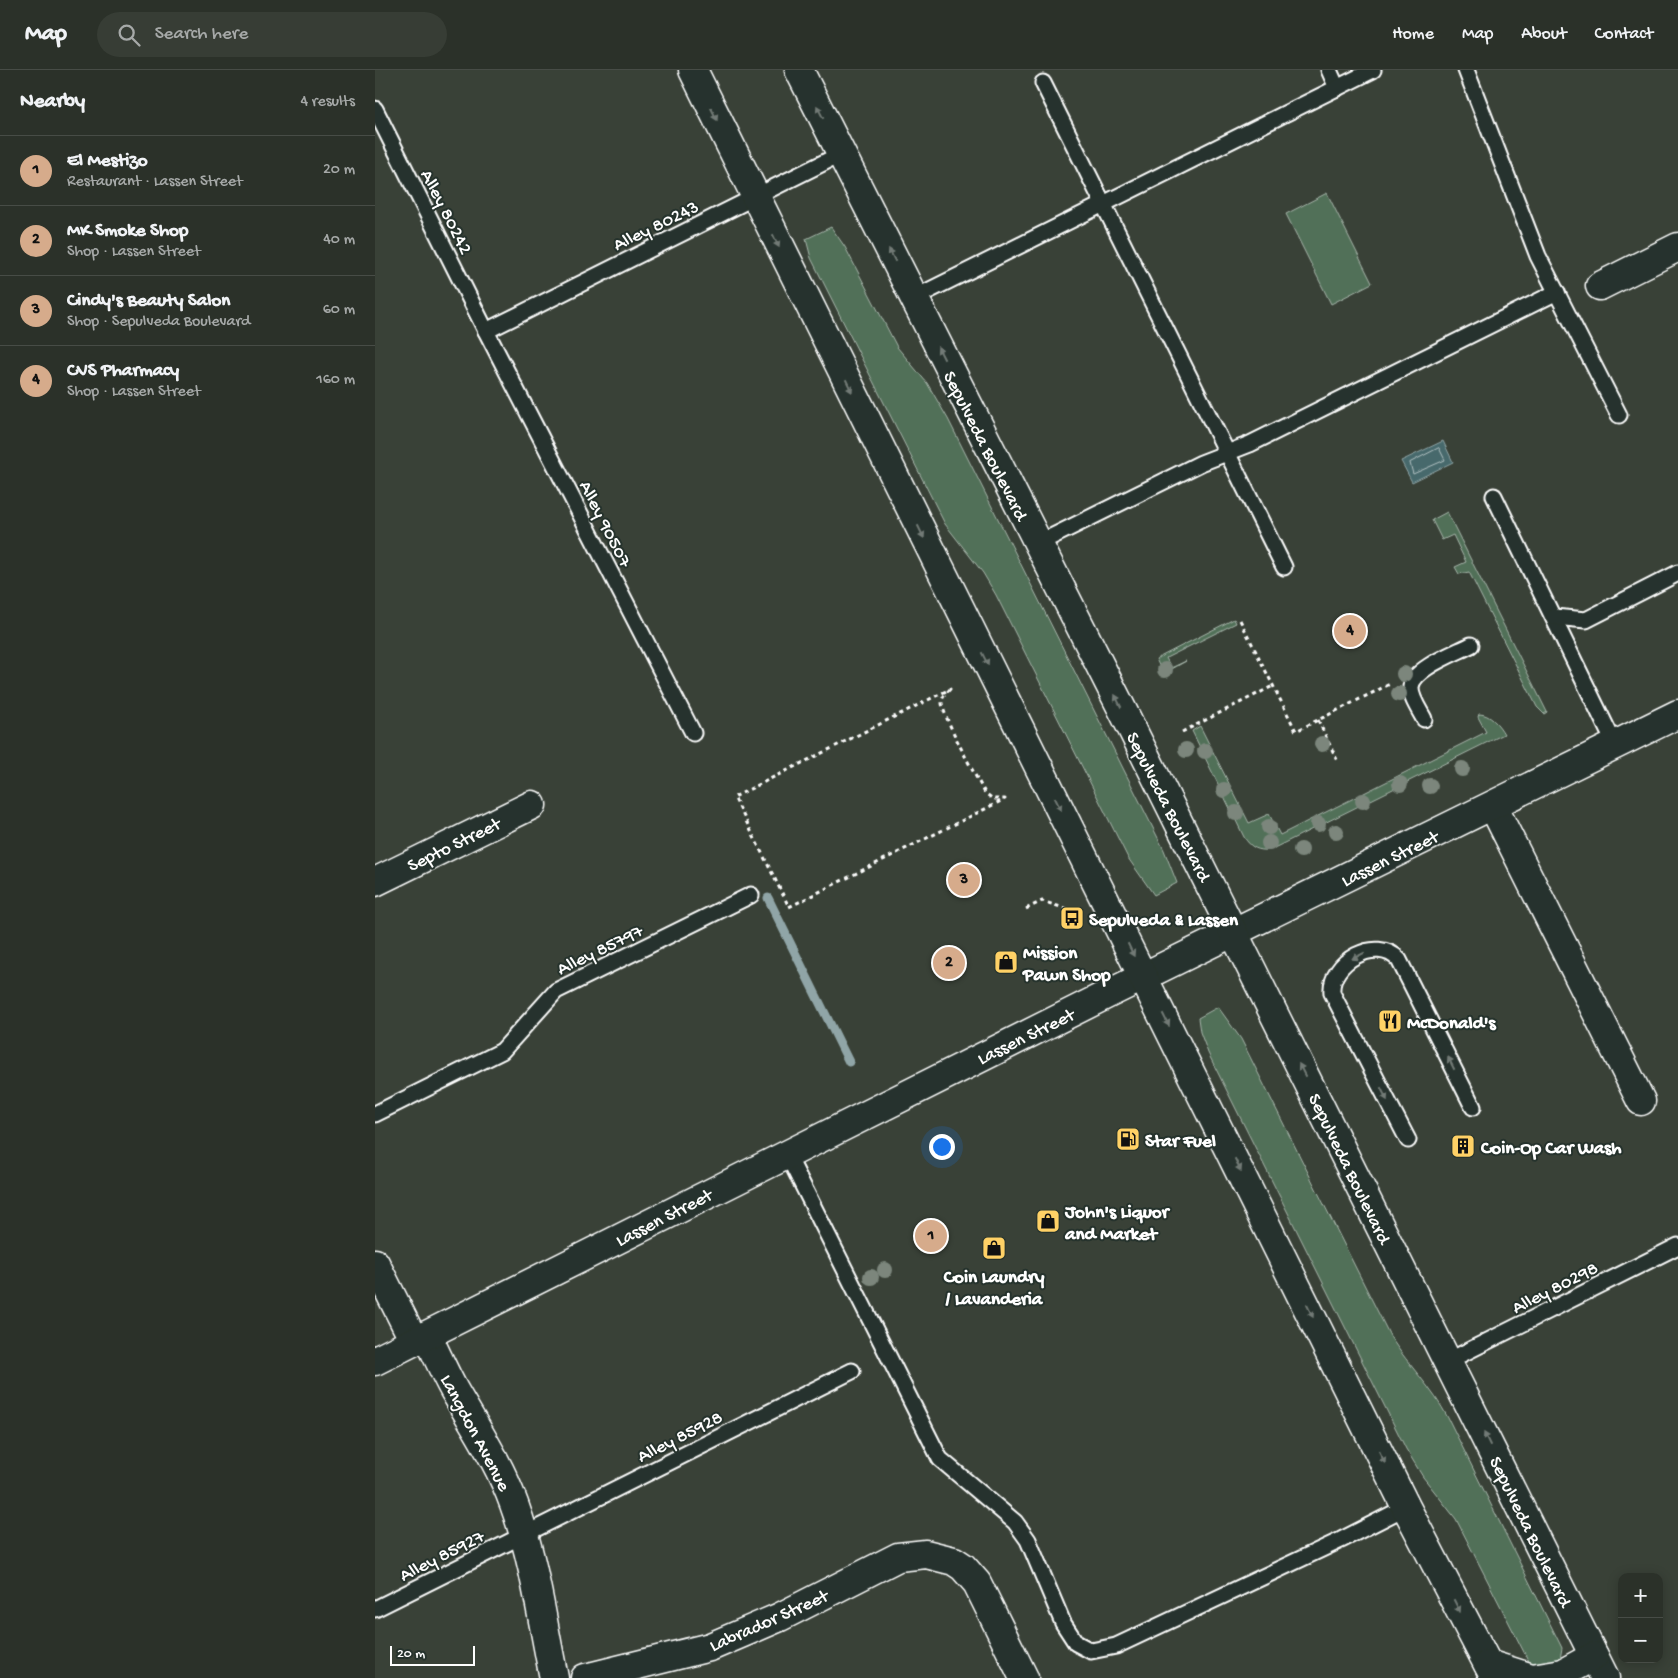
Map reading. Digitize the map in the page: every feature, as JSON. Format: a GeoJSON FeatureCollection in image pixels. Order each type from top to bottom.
{"type":"FeatureCollection","features":[{"type":"Feature","properties":{"kind":"main road"},"geometry":{"type":"LineString","coordinates":[[693,70],[754,197],[1406,1506],[1491,1671],[1532,1678],[1599,1667]]}},
{"type":"Feature","properties":{"kind":"main road","name":"Sepulveda Boulevard"},"geometry":{"type":"LineString","coordinates":[[799,70],[1448,1361],[1599,1667]]}},
{"type":"Feature","properties":{"kind":"main road"},"geometry":{"type":"LineString","coordinates":[[1600,286],[1678,247]]}},
{"type":"Feature","properties":{"kind":"main road","name":"Lassen Street"},"geometry":{"type":"LineString","coordinates":[[375,1360],[1143,976],[1678,714]]}},
{"type":"Feature","properties":{"kind":"main road","name":"Septo Street"},"geometry":{"type":"LineString","coordinates":[[375,882],[532,805]]}},
{"type":"Feature","properties":{"kind":"main road"},"geometry":{"type":"LineString","coordinates":[[1493,806],[1641,1101]]}},
{"type":"Feature","properties":{"kind":"main road","name":"Langdon Avenue"},"geometry":{"type":"LineString","coordinates":[[375,1263],[481,1434],[501,1473],[524,1535],[554,1678]]}},
{"type":"Feature","properties":{"kind":"main road","name":"Labrador Street"},"geometry":{"type":"LineString","coordinates":[[585,1678],[710,1647],[779,1617],[898,1557],[926,1554],[945,1557],[963,1567],[977,1583],[1024,1678]]}},
{"type":"Feature","properties":{"kind":"lane"},"geometry":{"type":"LineString","coordinates":[[1329,70],[1337,88]]}},
{"type":"Feature","properties":{"kind":"lane"},"geometry":{"type":"LineString","coordinates":[[914,298],[1373,70]]}},
{"type":"Feature","properties":{"kind":"lane"},"geometry":{"type":"LineString","coordinates":[[1466,70],[1539,256],[1619,415]]}},
{"type":"Feature","properties":{"kind":"lane"},"geometry":{"type":"LineString","coordinates":[[1043,83],[1284,567]]}},
{"type":"Feature","properties":{"kind":"lane","name":"Alley 80242"},"geometry":{"type":"LineString","coordinates":[[375,110],[486,331]]}},
{"type":"Feature","properties":{"kind":"lane","name":"Alley 80243"},"geometry":{"type":"LineString","coordinates":[[486,331],[841,154]]}},
{"type":"Feature","properties":{"kind":"lane"},"geometry":{"type":"LineString","coordinates":[[1037,544],[1227,452],[1250,444],[1557,292]]}},
{"type":"Feature","properties":{"kind":"lane","name":"Alley 90507"},"geometry":{"type":"LineString","coordinates":[[486,331],[693,733]]}},
{"type":"Feature","properties":{"kind":"lane"},"geometry":{"type":"LineString","coordinates":[[1495,496],[1615,745]]}},
{"type":"Feature","properties":{"kind":"lane"},"geometry":{"type":"LineString","coordinates":[[1554,617],[1586,620],[1678,573]]}},
{"type":"Feature","properties":{"kind":"lane"},"geometry":{"type":"LineString","coordinates":[[1424,720],[1411,692],[1414,678],[1425,669],[1471,645]]}},
{"type":"Feature","properties":{"kind":"lane","name":"Alley 85797"},"geometry":{"type":"LineString","coordinates":[[375,1114],[502,1051],[556,991],[751,895]]}},
{"type":"Feature","properties":{"kind":"lane"},"geometry":{"type":"LineString","coordinates":[[1408,1140],[1333,993],[1333,978],[1338,968],[1346,962],[1377,949],[1393,953],[1399,960],[1473,1107]]}},
{"type":"Feature","properties":{"kind":"lane"},"geometry":{"type":"LineString","coordinates":[[787,1154],[940,1459],[1015,1522],[1028,1540],[1063,1623],[1076,1643],[1091,1651],[1116,1646],[1341,1540],[1406,1506]]}},
{"type":"Feature","properties":{"kind":"lane","name":"Alley 80298"},"geometry":{"type":"LineString","coordinates":[[1448,1361],[1678,1246]]}},
{"type":"Feature","properties":{"kind":"lane","name":"Alley 85928"},"geometry":{"type":"LineString","coordinates":[[524,1535],[852,1371]]}},
{"type":"Feature","properties":{"kind":"lane","name":"Alley 85927"},"geometry":{"type":"LineString","coordinates":[[375,1609],[524,1535]]}},
{"type":"Feature","properties":{"kind":"path"},"geometry":{"type":"LineString","coordinates":[[1240,620],[1296,731],[1391,683]]}},
{"type":"Feature","properties":{"kind":"path"},"geometry":{"type":"LineString","coordinates":[[1182,732],[1273,686]]}},
{"type":"Feature","properties":{"kind":"path"},"geometry":{"type":"LineString","coordinates":[[950,689],[942,700],[943,709],[983,789],[993,799],[1005,799],[789,907],[772,874],[734,797],[950,689]]}},
{"type":"Feature","properties":{"kind":"path"},"geometry":{"type":"LineString","coordinates":[[1318,720],[1339,762]]}},
{"type":"Feature","properties":{"kind":"path"},"geometry":{"type":"LineString","coordinates":[[1026,909],[1042,901],[1070,910]]}},
{"type":"Feature","properties":{"kind":"path"},"geometry":{"type":"LineString","coordinates":[[1029,972],[1033,978]]}},
{"type":"Feature","properties":{"kind":"green space"},"geometry":{"type":"Polygon","coordinates":[[[1327,193],[1372,283],[1331,304],[1286,214],[1327,193]]]}},
{"type":"Feature","properties":{"kind":"green space"},"geometry":{"type":"Polygon","coordinates":[[[831,227],[845,247],[897,347],[927,383],[948,419],[1164,850],[1177,883],[1154,895],[1128,858],[996,595],[983,573],[945,524],[811,258],[806,239],[831,227]]]}},
{"type":"Feature","properties":{"kind":"green space"},"geometry":{"type":"Polygon","coordinates":[[[1447,512],[1547,712],[1544,714],[1537,707],[1469,572],[1459,574],[1455,567],[1466,562],[1453,535],[1442,540],[1432,520],[1447,512]]]}},
{"type":"Feature","properties":{"kind":"green space"},"geometry":{"type":"Polygon","coordinates":[[[1234,619],[1236,623],[1166,658],[1171,668],[1186,661],[1163,674],[1156,659],[1234,619]]]}},
{"type":"Feature","properties":{"kind":"green space"},"geometry":{"type":"Polygon","coordinates":[[[1479,714],[1490,718],[1504,734],[1270,850],[1255,848],[1244,837],[1192,731],[1200,726],[1249,823],[1269,814],[1280,835],[1486,732],[1478,717],[1479,714]]]}},
{"type":"Feature","properties":{"kind":"green space"},"geometry":{"type":"Polygon","coordinates":[[[1218,1007],[1241,1039],[1391,1338],[1435,1397],[1448,1418],[1562,1648],[1560,1659],[1550,1668],[1531,1664],[1528,1660],[1456,1519],[1423,1477],[1406,1449],[1208,1053],[1200,1032],[1198,1018],[1218,1007]]]}},
{"type":"Feature","properties":{"kind":"water"},"geometry":{"type":"Polygon","coordinates":[[[1443,441],[1453,462],[1412,482],[1401,461],[1443,441]]]}},
{"type":"Feature","properties":{"kind":"waterway"},"geometry":{"type":"LineString","coordinates":[[768,898],[849,1062]]}},
{"type":"Feature","properties":{"kind":"place","name":"CVS Pharmacy"},"geometry":{"type":"Point","coordinates":[1350,631]}},
{"type":"Feature","properties":{"kind":"place","name":"Cindy's Beauty Salon"},"geometry":{"type":"Point","coordinates":[964,880]}},
{"type":"Feature","properties":{"kind":"place","name":"Sepulveda & Lassen"},"geometry":{"type":"Point","coordinates":[1072,918]}},
{"type":"Feature","properties":{"kind":"place","name":"Mission Pawn Shop"},"geometry":{"type":"Point","coordinates":[1006,962]}},
{"type":"Feature","properties":{"kind":"place","name":"MK Smoke Shop"},"geometry":{"type":"Point","coordinates":[949,963]}},
{"type":"Feature","properties":{"kind":"place","name":"McDonald's"},"geometry":{"type":"Point","coordinates":[1390,1021]}},
{"type":"Feature","properties":{"kind":"place","name":"Star Fuel"},"geometry":{"type":"Point","coordinates":[1128,1139]}},
{"type":"Feature","properties":{"kind":"place","name":"Coin-Op Car Wash"},"geometry":{"type":"Point","coordinates":[1463,1146]}},
{"type":"Feature","properties":{"kind":"place","name":"John's Liquor and Market"},"geometry":{"type":"Point","coordinates":[1048,1221]}},
{"type":"Feature","properties":{"kind":"place","name":"El Mestizo"},"geometry":{"type":"Point","coordinates":[931,1236]}},
{"type":"Feature","properties":{"kind":"place","name":"Coin Laundry / Lavanderia"},"geometry":{"type":"Point","coordinates":[994,1248]}}]}
